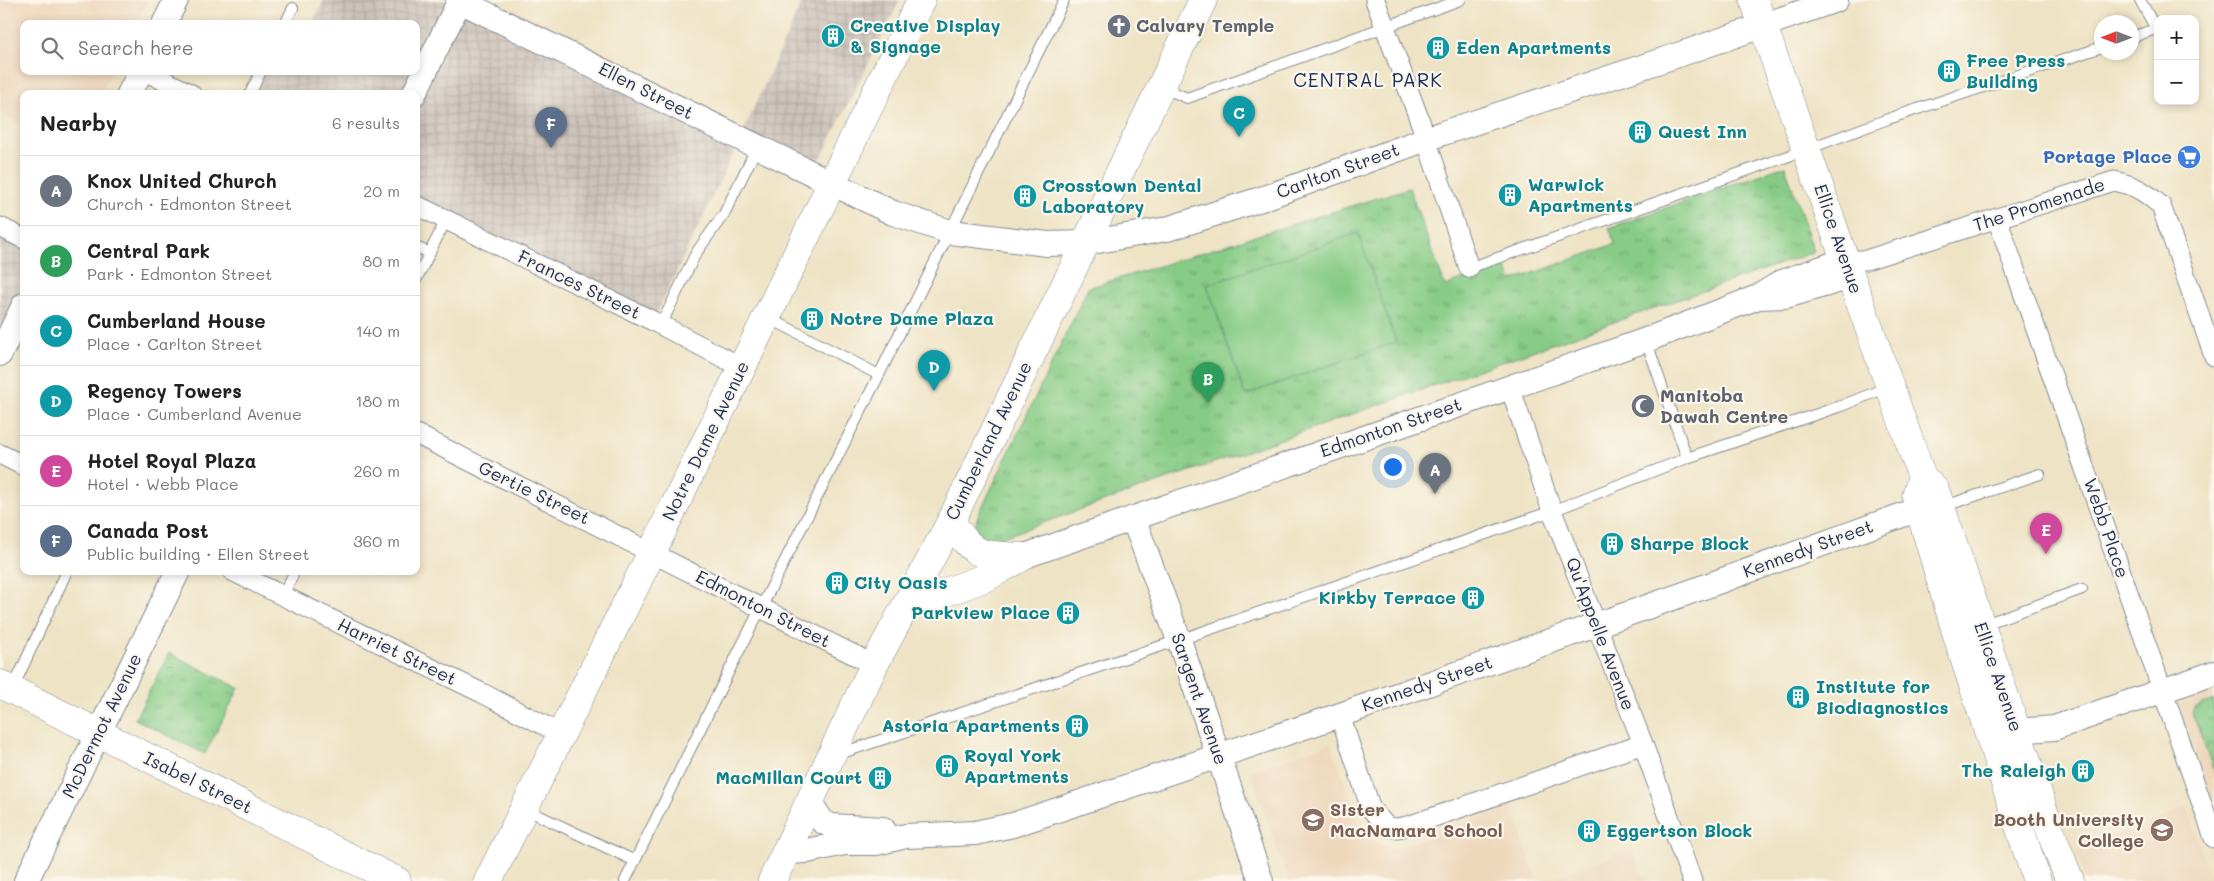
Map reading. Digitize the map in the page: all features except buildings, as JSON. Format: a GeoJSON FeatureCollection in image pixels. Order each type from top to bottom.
{"type":"FeatureCollection","features":[{"type":"Feature","properties":{"kind":"main road","name":"Cumberland Avenue"},"geometry":{"type":"LineString","coordinates":[[772,881],[784,852],[874,666],[951,521],[1203,0]]}},
{"type":"Feature","properties":{"kind":"main road","name":"Ellice Avenue"},"geometry":{"type":"LineString","coordinates":[[1754,0],[1922,477],[1916,496],[1980,626],[2054,841],[2070,881]]}},
{"type":"Feature","properties":{"kind":"main road","name":"Notre Dame Avenue"},"geometry":{"type":"LineString","coordinates":[[488,881],[832,184],[918,1]]}},
{"type":"Feature","properties":{"kind":"main road","name":"Ellice Avenue"},"geometry":{"type":"LineString","coordinates":[[1923,511],[1960,646],[1998,760],[2032,873]]}},
{"type":"Feature","properties":{"kind":"main road"},"geometry":{"type":"LineString","coordinates":[[951,521],[962,539],[978,552],[990,556],[1022,557]]}},
{"type":"Feature","properties":{"kind":"main road"},"geometry":{"type":"LineString","coordinates":[[906,607],[987,577],[1022,557]]}},
{"type":"Feature","properties":{"kind":"main road","name":"Isabel Street"},"geometry":{"type":"LineString","coordinates":[[6,687],[369,875],[397,881]]}},
{"type":"Feature","properties":{"kind":"street"},"geometry":{"type":"LineString","coordinates":[[166,20],[176,0]]}},
{"type":"Feature","properties":{"kind":"street"},"geometry":{"type":"LineString","coordinates":[[416,90],[460,0]]}},
{"type":"Feature","properties":{"kind":"street","name":"Ellen Street"},"geometry":{"type":"LineString","coordinates":[[460,0],[640,87],[832,184]]}},
{"type":"Feature","properties":{"kind":"street"},"geometry":{"type":"LineString","coordinates":[[1375,0],[1426,139],[1469,268]]}},
{"type":"Feature","properties":{"kind":"street","name":"Carlton Street"},"geometry":{"type":"LineString","coordinates":[[832,184],[893,213],[950,232],[1047,244],[1086,243],[1167,229],[1261,199],[1426,139],[1836,0]]}},
{"type":"Feature","properties":{"kind":"street"},"geometry":{"type":"LineString","coordinates":[[131,90],[139,75]]}},
{"type":"Feature","properties":{"kind":"street"},"geometry":{"type":"LineString","coordinates":[[153,75],[183,90]]}},
{"type":"Feature","properties":{"kind":"street","name":"The Promenade"},"geometry":{"type":"LineString","coordinates":[[1848,269],[1866,260],[2114,181],[2131,184],[2146,192],[2161,206],[2214,356]]}},
{"type":"Feature","properties":{"kind":"street","name":"Frances Street"},"geometry":{"type":"LineString","coordinates":[[420,207],[661,325],[741,367]]}},
{"type":"Feature","properties":{"kind":"street","name":"Webb Place"},"geometry":{"type":"LineString","coordinates":[[1997,218],[2214,838]]}},
{"type":"Feature","properties":{"kind":"street"},"geometry":{"type":"LineString","coordinates":[[0,228],[20,238]]}},
{"type":"Feature","properties":{"kind":"street","name":"Edmonton Street"},"geometry":{"type":"LineString","coordinates":[[1022,557],[1646,340],[1758,297],[1782,282],[1848,269]]}},
{"type":"Feature","properties":{"kind":"street"},"geometry":{"type":"LineString","coordinates":[[0,354],[20,313]]}},
{"type":"Feature","properties":{"kind":"street","name":"Qu'Appelle Avenue"},"geometry":{"type":"LineString","coordinates":[[1510,387],[1552,511],[1597,624],[1692,881]]}},
{"type":"Feature","properties":{"kind":"street","name":"Gertie Street"},"geometry":{"type":"LineString","coordinates":[[420,436],[652,552]]}},
{"type":"Feature","properties":{"kind":"street"},"geometry":{"type":"LineString","coordinates":[[0,454],[20,464]]}},
{"type":"Feature","properties":{"kind":"street","name":"Kennedy Street"},"geometry":{"type":"LineString","coordinates":[[784,852],[807,851],[844,844],[876,844],[906,836],[969,834],[1013,825],[1340,715],[1923,511]]}},
{"type":"Feature","properties":{"kind":"street","name":"Sargent Avenue"},"geometry":{"type":"LineString","coordinates":[[1133,518],[1179,640],[1261,881]]}},
{"type":"Feature","properties":{"kind":"street","name":"Edmonton Street"},"geometry":{"type":"LineString","coordinates":[[652,552],[874,666]]}},
{"type":"Feature","properties":{"kind":"street","name":"McDermot Avenue"},"geometry":{"type":"LineString","coordinates":[[26,881],[176,575]]}},
{"type":"Feature","properties":{"kind":"street","name":"Harriet Street"},"geometry":{"type":"LineString","coordinates":[[240,575],[482,693],[561,734]]}},
{"type":"Feature","properties":{"kind":"street"},"geometry":{"type":"LineString","coordinates":[[1998,760],[2020,741],[2214,673]]}},
{"type":"Feature","properties":{"kind":"street"},"geometry":{"type":"LineString","coordinates":[[1340,715],[1371,809],[1387,827],[1397,828],[1411,825],[1642,744]]}},
{"type":"Feature","properties":{"kind":"street","name":"Kennedy Street"},"geometry":{"type":"LineString","coordinates":[[809,801],[822,822],[831,826],[878,828],[906,836]]}},
{"type":"Feature","properties":{"kind":"lane"},"geometry":{"type":"LineString","coordinates":[[625,881],[879,375],[1064,0]]}},
{"type":"Feature","properties":{"kind":"lane"},"geometry":{"type":"LineString","coordinates":[[1161,86],[1187,98],[1460,0]]}},
{"type":"Feature","properties":{"kind":"lane"},"geometry":{"type":"LineString","coordinates":[[2139,35],[2156,29],[2140,0]]}},
{"type":"Feature","properties":{"kind":"lane"},"geometry":{"type":"LineString","coordinates":[[287,20],[293,8]]}},
{"type":"Feature","properties":{"kind":"lane"},"geometry":{"type":"LineString","coordinates":[[1469,268],[1896,116],[2094,50]]}},
{"type":"Feature","properties":{"kind":"lane"},"geometry":{"type":"LineString","coordinates":[[252,90],[259,75]]}},
{"type":"Feature","properties":{"kind":"lane"},"geometry":{"type":"LineString","coordinates":[[661,325],[696,253],[724,214],[757,147]]}},
{"type":"Feature","properties":{"kind":"lane"},"geometry":{"type":"LineString","coordinates":[[420,272],[446,220]]}},
{"type":"Feature","properties":{"kind":"lane"},"geometry":{"type":"LineString","coordinates":[[420,249],[430,253]]}},
{"type":"Feature","properties":{"kind":"lane"},"geometry":{"type":"LineString","coordinates":[[766,317],[879,375]]}},
{"type":"Feature","properties":{"kind":"lane"},"geometry":{"type":"LineString","coordinates":[[1646,340],[1687,458]]}},
{"type":"Feature","properties":{"kind":"lane"},"geometry":{"type":"LineString","coordinates":[[830,757],[1179,640],[1552,511],[1687,458],[1841,406],[1890,386]]}},
{"type":"Feature","properties":{"kind":"lane"},"geometry":{"type":"LineString","coordinates":[[1923,511],[2040,474]]}},
{"type":"Feature","properties":{"kind":"lane"},"geometry":{"type":"LineString","coordinates":[[6,687],[65,575]]}},
{"type":"Feature","properties":{"kind":"lane"},"geometry":{"type":"LineString","coordinates":[[282,597],[293,575]]}},
{"type":"Feature","properties":{"kind":"lane"},"geometry":{"type":"LineString","coordinates":[[1960,646],[1970,630],[2082,589]]}},
{"type":"Feature","properties":{"kind":"lane"},"geometry":{"type":"LineString","coordinates":[[524,808],[635,860]]}},
{"type":"Feature","properties":{"kind":"shaded area"},"geometry":{"type":"Polygon","coordinates":[[[0,0],[148,0],[138,20],[20,20],[20,75],[110,75],[103,90],[20,90],[20,123],[0,113],[0,0]]]}},
{"type":"Feature","properties":{"kind":"shaded area"},"geometry":{"type":"Polygon","coordinates":[[[324,0],[458,0],[740,139],[653,321],[420,207],[420,90],[252,90],[259,75],[420,75],[420,20],[314,20],[324,0]]]}},
{"type":"Feature","properties":{"kind":"shaded area"},"geometry":{"type":"Polygon","coordinates":[[[803,0],[900,0],[813,174],[740,139],[803,0]]]}},
{"type":"Feature","properties":{"kind":"shaded area"},"geometry":{"type":"Polygon","coordinates":[[[0,227],[20,237],[20,311],[0,342],[0,227]]]}},
{"type":"Feature","properties":{"kind":"shaded area"},"geometry":{"type":"Polygon","coordinates":[[[2214,691],[2214,803],[2178,704],[2214,691]]]}},
{"type":"Feature","properties":{"kind":"shaded area","name":"Sister MacNamara School"},"geometry":{"type":"Polygon","coordinates":[[[1331,743],[1363,835],[1392,850],[1511,805],[1537,881],[1289,881],[1250,772],[1331,743]]]}},
{"type":"Feature","properties":{"kind":"shaded area","name":"Booth University College"},"geometry":{"type":"Polygon","coordinates":[[[2187,808],[2212,881],[2086,881],[2075,851],[2187,808]]]}},
{"type":"Feature","properties":{"kind":"shaded area"},"geometry":{"type":"Polygon","coordinates":[[[1632,849],[1641,873],[1652,881],[1544,881],[1632,849]]]}},
{"type":"Feature","properties":{"kind":"green space"},"geometry":{"type":"Polygon","coordinates":[[[1785,166],[1814,252],[997,539],[986,539],[977,530],[977,518],[1088,288],[1409,188],[1445,286],[1505,264],[1511,281],[1615,244],[1609,228],[1785,166]]]}},
{"type":"Feature","properties":{"kind":"green space"},"geometry":{"type":"Polygon","coordinates":[[[1358,233],[1396,342],[1245,395],[1207,285],[1358,233]]]}},
{"type":"Feature","properties":{"kind":"green space"},"geometry":{"type":"Polygon","coordinates":[[[169,653],[239,688],[205,754],[135,719],[169,653]]]}},
{"type":"Feature","properties":{"kind":"green space"},"geometry":{"type":"Polygon","coordinates":[[[2214,700],[2214,772],[2192,712],[2194,707],[2214,700]]]}},
{"type":"Feature","properties":{"kind":"place","name":"Calvary Temple"},"geometry":{"type":"Point","coordinates":[1119,26]}},
{"type":"Feature","properties":{"kind":"place","name":"Creative Display & Signage"},"geometry":{"type":"Point","coordinates":[833,36]}},
{"type":"Feature","properties":{"kind":"place","name":"Eden Apartments"},"geometry":{"type":"Point","coordinates":[1438,48]}},
{"type":"Feature","properties":{"kind":"place","name":"Free Press Building"},"geometry":{"type":"Point","coordinates":[1949,71]}},
{"type":"Feature","properties":{"kind":"place","name":"Quest Inn"},"geometry":{"type":"Point","coordinates":[1640,132]}},
{"type":"Feature","properties":{"kind":"place","name":"Cumberland House"},"geometry":{"type":"Point","coordinates":[1239,137]}},
{"type":"Feature","properties":{"kind":"place","name":"Canada Post"},"geometry":{"type":"Point","coordinates":[551,148]}},
{"type":"Feature","properties":{"kind":"place","name":"Portage Place"},"geometry":{"type":"Point","coordinates":[2189,157]}},
{"type":"Feature","properties":{"kind":"place","name":"Warwick Apartments"},"geometry":{"type":"Point","coordinates":[1510,195]}},
{"type":"Feature","properties":{"kind":"place","name":"Crosstown Dental Laboratory"},"geometry":{"type":"Point","coordinates":[1025,196]}},
{"type":"Feature","properties":{"kind":"place","name":"Notre Dame Plaza"},"geometry":{"type":"Point","coordinates":[812,319]}},
{"type":"Feature","properties":{"kind":"place","name":"Regency Towers"},"geometry":{"type":"Point","coordinates":[934,391]}},
{"type":"Feature","properties":{"kind":"place","name":"Central Park"},"geometry":{"type":"Point","coordinates":[1208,403]}},
{"type":"Feature","properties":{"kind":"place","name":"Manitoba Dawah Centre"},"geometry":{"type":"Point","coordinates":[1643,406]}},
{"type":"Feature","properties":{"kind":"place","name":"Knox United Church"},"geometry":{"type":"Point","coordinates":[1435,494]}},
{"type":"Feature","properties":{"kind":"place","name":"Sharpe Block"},"geometry":{"type":"Point","coordinates":[1612,544]}},
{"type":"Feature","properties":{"kind":"place","name":"Hotel Royal Plaza"},"geometry":{"type":"Point","coordinates":[2046,554]}},
{"type":"Feature","properties":{"kind":"place","name":"City Oasis"},"geometry":{"type":"Point","coordinates":[837,583]}},
{"type":"Feature","properties":{"kind":"place","name":"Kirkby Terrace"},"geometry":{"type":"Point","coordinates":[1473,598]}},
{"type":"Feature","properties":{"kind":"place","name":"Parkview Place"},"geometry":{"type":"Point","coordinates":[1068,613]}},
{"type":"Feature","properties":{"kind":"place","name":"Institute for Biodiagnostics"},"geometry":{"type":"Point","coordinates":[1798,697]}},
{"type":"Feature","properties":{"kind":"place","name":"Astoria Apartments"},"geometry":{"type":"Point","coordinates":[1077,726]}},
{"type":"Feature","properties":{"kind":"place","name":"Royal York Apartments"},"geometry":{"type":"Point","coordinates":[947,766]}},
{"type":"Feature","properties":{"kind":"place","name":"The Raleigh"},"geometry":{"type":"Point","coordinates":[2083,771]}},
{"type":"Feature","properties":{"kind":"place","name":"MacMillan Court"},"geometry":{"type":"Point","coordinates":[880,778]}},
{"type":"Feature","properties":{"kind":"place","name":"Sister MacNamara School"},"geometry":{"type":"Point","coordinates":[1313,820]}},
{"type":"Feature","properties":{"kind":"place","name":"Booth University College"},"geometry":{"type":"Point","coordinates":[2162,830]}},
{"type":"Feature","properties":{"kind":"place","name":"Eggertson Block"},"geometry":{"type":"Point","coordinates":[1589,831]}},
{"type":"Feature","properties":{"kind":"district","name":"CENTRAL PARK"},"geometry":{"type":"Point","coordinates":[1368,80]}}]}
